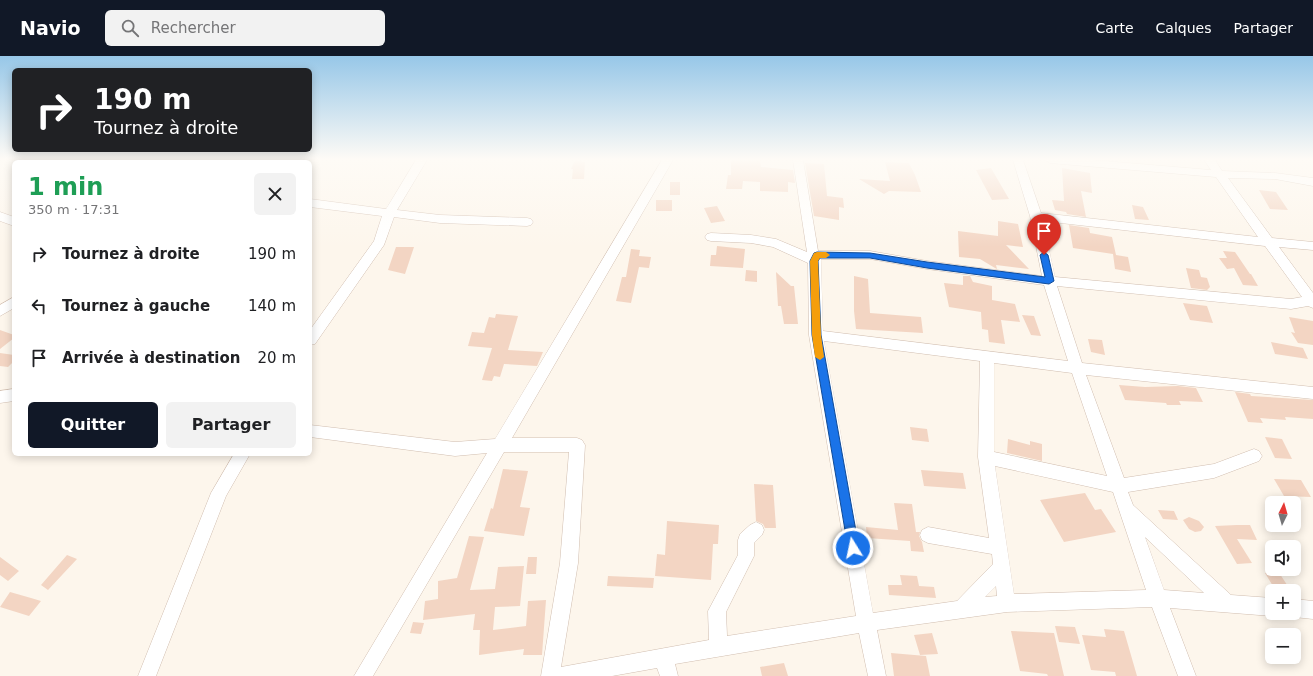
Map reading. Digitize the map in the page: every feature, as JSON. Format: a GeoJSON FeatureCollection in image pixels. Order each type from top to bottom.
{"type":"FeatureCollection","features":[{"type":"Feature","properties":{"kind":"street"},"geometry":{"type":"LineString","coordinates":[[312,337],[380,242],[389,213],[404,189]]}},
{"type":"Feature","properties":{"kind":"street"},"geometry":{"type":"LineString","coordinates":[[363,676],[651,189]]}},
{"type":"Feature","properties":{"kind":"street"},"geometry":{"type":"LineString","coordinates":[[802,189],[814,261],[816,335],[866,623],[877,676]]}},
{"type":"Feature","properties":{"kind":"street"},"geometry":{"type":"LineString","coordinates":[[1027,189],[1036,216],[1049,281],[1077,368],[1187,676]]}},
{"type":"Feature","properties":{"kind":"street"},"geometry":{"type":"LineString","coordinates":[[814,261],[817,255],[870,255],[927,265],[1049,281],[1291,304],[1312,301],[1230,189]]}},
{"type":"Feature","properties":{"kind":"street"},"geometry":{"type":"LineString","coordinates":[[312,202],[440,219],[527,222]]}},
{"type":"Feature","properties":{"kind":"street"},"geometry":{"type":"LineString","coordinates":[[0,216],[12,221]]}},
{"type":"Feature","properties":{"kind":"street"},"geometry":{"type":"LineString","coordinates":[[1036,216],[1313,246]]}},
{"type":"Feature","properties":{"kind":"street"},"geometry":{"type":"LineString","coordinates":[[712,237],[776,243],[810,241],[847,255]]}},
{"type":"Feature","properties":{"kind":"street"},"geometry":{"type":"LineString","coordinates":[[776,243],[814,261]]}},
{"type":"Feature","properties":{"kind":"street"},"geometry":{"type":"LineString","coordinates":[[0,311],[12,303]]}},
{"type":"Feature","properties":{"kind":"street"},"geometry":{"type":"LineString","coordinates":[[816,335],[1077,368],[1313,393]]}},
{"type":"Feature","properties":{"kind":"street"},"geometry":{"type":"LineString","coordinates":[[987,357],[986,457],[1008,603]]}},
{"type":"Feature","properties":{"kind":"street"},"geometry":{"type":"LineString","coordinates":[[0,397],[12,395]]}},
{"type":"Feature","properties":{"kind":"street"},"geometry":{"type":"LineString","coordinates":[[312,431],[455,448],[500,445],[577,445],[569,564],[550,676]]}},
{"type":"Feature","properties":{"kind":"street"},"geometry":{"type":"LineString","coordinates":[[147,676],[219,493],[241,456]]}},
{"type":"Feature","properties":{"kind":"street"},"geometry":{"type":"LineString","coordinates":[[986,457],[1118,486],[1214,471],[1254,456]]}},
{"type":"Feature","properties":{"kind":"street"},"geometry":{"type":"LineString","coordinates":[[1127,509],[1228,604]]}},
{"type":"Feature","properties":{"kind":"street"},"geometry":{"type":"LineString","coordinates":[[719,647],[717,611],[746,556],[746,540],[756,530]]}},
{"type":"Feature","properties":{"kind":"street"},"geometry":{"type":"LineString","coordinates":[[928,535],[1000,548]]}},
{"type":"Feature","properties":{"kind":"street"},"geometry":{"type":"LineString","coordinates":[[962,609],[1002,567]]}},
{"type":"Feature","properties":{"kind":"street"},"geometry":{"type":"LineString","coordinates":[[561,676],[719,647],[866,623],[1008,603],[1158,598],[1265,607]]}},
{"type":"Feature","properties":{"kind":"street"},"geometry":{"type":"LineString","coordinates":[[1301,609],[1313,610]]}},
{"type":"Feature","properties":{"kind":"street"},"geometry":{"type":"LineString","coordinates":[[664,657],[669,676]]}},
{"type":"Feature","properties":{"kind":"building"},"geometry":{"type":"Polygon","coordinates":[[[670,189],[680,189],[680,195],[670,195],[670,189]]]}},
{"type":"Feature","properties":{"kind":"building"},"geometry":{"type":"Polygon","coordinates":[[[760,189],[788,189],[788,192],[760,191],[760,189]]]}},
{"type":"Feature","properties":{"kind":"building"},"geometry":{"type":"Polygon","coordinates":[[[809,189],[826,189],[827,196],[843,198],[844,208],[839,207],[839,220],[814,216],[809,189]]]}},
{"type":"Feature","properties":{"kind":"building"},"geometry":{"type":"Polygon","coordinates":[[[876,189],[920,189],[921,192],[889,191],[884,194],[876,189]]]}},
{"type":"Feature","properties":{"kind":"building"},"geometry":{"type":"Polygon","coordinates":[[[986,189],[1003,189],[1009,199],[992,200],[986,189]]]}},
{"type":"Feature","properties":{"kind":"building"},"geometry":{"type":"Polygon","coordinates":[[[1063,189],[1092,189],[1092,193],[1081,191],[1086,217],[1067,214],[1066,212],[1055,210],[1052,200],[1064,201],[1063,189]]]}},
{"type":"Feature","properties":{"kind":"building"},"geometry":{"type":"Polygon","coordinates":[[[1259,190],[1276,192],[1288,210],[1270,209],[1259,190]]]}},
{"type":"Feature","properties":{"kind":"building"},"geometry":{"type":"Polygon","coordinates":[[[656,200],[672,200],[672,211],[656,211],[656,200]]]}},
{"type":"Feature","properties":{"kind":"building"},"geometry":{"type":"Polygon","coordinates":[[[1132,205],[1143,207],[1149,220],[1135,219],[1132,205]]]}},
{"type":"Feature","properties":{"kind":"building"},"geometry":{"type":"Polygon","coordinates":[[[717,206],[725,221],[711,223],[704,208],[717,206]]]}},
{"type":"Feature","properties":{"kind":"building"},"geometry":{"type":"Polygon","coordinates":[[[998,221],[1018,224],[1023,247],[1006,245],[1029,269],[996,265],[997,269],[980,259],[959,257],[958,231],[998,236],[998,221]]]}},
{"type":"Feature","properties":{"kind":"building"},"geometry":{"type":"Polygon","coordinates":[[[1069,225],[1089,228],[1090,233],[1112,237],[1116,255],[1128,257],[1131,272],[1115,269],[1113,254],[1073,248],[1069,225]]]}},
{"type":"Feature","properties":{"kind":"building"},"geometry":{"type":"Polygon","coordinates":[[[717,246],[745,249],[743,268],[710,266],[711,255],[716,255],[717,246]]]}},
{"type":"Feature","properties":{"kind":"building"},"geometry":{"type":"Polygon","coordinates":[[[396,247],[414,247],[405,274],[388,270],[396,247]]]}},
{"type":"Feature","properties":{"kind":"building"},"geometry":{"type":"Polygon","coordinates":[[[631,249],[640,250],[639,256],[651,257],[649,268],[639,267],[631,303],[616,301],[622,277],[626,277],[631,249]]]}},
{"type":"Feature","properties":{"kind":"building"},"geometry":{"type":"Polygon","coordinates":[[[1223,251],[1235,252],[1258,286],[1243,285],[1234,268],[1227,269],[1219,258],[1227,258],[1223,251]]]}},
{"type":"Feature","properties":{"kind":"building"},"geometry":{"type":"Polygon","coordinates":[[[1186,268],[1199,270],[1201,277],[1207,278],[1210,287],[1207,290],[1191,288],[1186,268]]]}},
{"type":"Feature","properties":{"kind":"building"},"geometry":{"type":"Polygon","coordinates":[[[746,270],[757,271],[757,282],[745,281],[746,270]]]}},
{"type":"Feature","properties":{"kind":"building"},"geometry":{"type":"Polygon","coordinates":[[[776,272],[791,286],[794,286],[798,324],[784,324],[781,306],[778,306],[776,272]]]}},
{"type":"Feature","properties":{"kind":"building"},"geometry":{"type":"Polygon","coordinates":[[[854,276],[868,279],[870,313],[921,317],[923,333],[856,329],[854,311],[854,276]]]}},
{"type":"Feature","properties":{"kind":"building"},"geometry":{"type":"Polygon","coordinates":[[[963,276],[970,276],[973,282],[992,286],[992,300],[1015,304],[1020,322],[1001,320],[1005,344],[989,342],[988,330],[982,329],[981,312],[949,307],[944,283],[963,285],[963,276]]]}},
{"type":"Feature","properties":{"kind":"building"},"geometry":{"type":"Polygon","coordinates":[[[1183,303],[1207,306],[1213,323],[1190,320],[1183,303]]]}},
{"type":"Feature","properties":{"kind":"building"},"geometry":{"type":"Polygon","coordinates":[[[496,314],[518,316],[508,350],[543,352],[537,366],[504,364],[500,377],[494,376],[492,381],[482,380],[492,348],[468,346],[472,332],[484,333],[489,317],[495,318],[496,314]]]}},
{"type":"Feature","properties":{"kind":"building"},"geometry":{"type":"Polygon","coordinates":[[[1022,315],[1034,316],[1041,336],[1031,335],[1022,315]]]}},
{"type":"Feature","properties":{"kind":"building"},"geometry":{"type":"Polygon","coordinates":[[[1289,317],[1313,321],[1313,345],[1298,343],[1291,332],[1295,333],[1289,317]]]}},
{"type":"Feature","properties":{"kind":"building"},"geometry":{"type":"Polygon","coordinates":[[[0,330],[12,334],[12,340],[0,349],[0,330]]]}},
{"type":"Feature","properties":{"kind":"building"},"geometry":{"type":"Polygon","coordinates":[[[1088,339],[1102,340],[1105,355],[1091,352],[1088,339]]]}},
{"type":"Feature","properties":{"kind":"building"},"geometry":{"type":"Polygon","coordinates":[[[1271,342],[1303,348],[1308,359],[1275,354],[1271,342]]]}},
{"type":"Feature","properties":{"kind":"building"},"geometry":{"type":"Polygon","coordinates":[[[0,353],[12,355],[12,363],[8,367],[0,366],[0,353]]]}},
{"type":"Feature","properties":{"kind":"building"},"geometry":{"type":"Polygon","coordinates":[[[1119,385],[1145,387],[1178,386],[1196,388],[1203,402],[1179,401],[1181,405],[1167,405],[1166,403],[1125,400],[1119,385]]]}},
{"type":"Feature","properties":{"kind":"building"},"geometry":{"type":"Polygon","coordinates":[[[1235,392],[1250,394],[1251,396],[1313,400],[1313,419],[1285,417],[1286,420],[1260,418],[1263,423],[1248,422],[1235,392]]]}},
{"type":"Feature","properties":{"kind":"building"},"geometry":{"type":"Polygon","coordinates":[[[910,427],[927,429],[929,442],[912,440],[910,427]]]}},
{"type":"Feature","properties":{"kind":"building"},"geometry":{"type":"Polygon","coordinates":[[[1265,437],[1282,439],[1292,459],[1275,458],[1265,437]]]}},
{"type":"Feature","properties":{"kind":"building"},"geometry":{"type":"Polygon","coordinates":[[[1008,439],[1030,445],[1030,441],[1042,444],[1042,461],[1007,453],[1008,439]]]}},
{"type":"Feature","properties":{"kind":"building"},"geometry":{"type":"Polygon","coordinates":[[[503,469],[528,471],[520,507],[530,508],[524,536],[484,531],[491,508],[493,509],[503,469]]]}},
{"type":"Feature","properties":{"kind":"building"},"geometry":{"type":"Polygon","coordinates":[[[921,470],[963,473],[966,489],[924,486],[921,470]]]}},
{"type":"Feature","properties":{"kind":"building"},"geometry":{"type":"Polygon","coordinates":[[[1274,479],[1301,480],[1311,497],[1301,496],[1284,496],[1274,479]]]}},
{"type":"Feature","properties":{"kind":"building"},"geometry":{"type":"Polygon","coordinates":[[[754,484],[773,485],[776,528],[765,528],[763,524],[756,521],[754,484]]]}},
{"type":"Feature","properties":{"kind":"building"},"geometry":{"type":"Polygon","coordinates":[[[1085,493],[1095,510],[1101,509],[1116,532],[1064,542],[1040,500],[1085,493]]]}},
{"type":"Feature","properties":{"kind":"building"},"geometry":{"type":"Polygon","coordinates":[[[894,503],[912,504],[916,532],[920,532],[919,536],[924,552],[911,551],[910,541],[867,538],[866,527],[898,530],[894,503]]]}},
{"type":"Feature","properties":{"kind":"building"},"geometry":{"type":"Polygon","coordinates":[[[1158,510],[1174,511],[1178,520],[1163,519],[1158,510]]]}},
{"type":"Feature","properties":{"kind":"building"},"geometry":{"type":"Polygon","coordinates":[[[1189,517],[1199,521],[1204,527],[1201,531],[1195,532],[1189,529],[1183,520],[1189,517]]]}},
{"type":"Feature","properties":{"kind":"building"},"geometry":{"type":"Polygon","coordinates":[[[667,521],[719,525],[718,544],[713,544],[711,580],[655,576],[657,554],[665,555],[667,521]]]}},
{"type":"Feature","properties":{"kind":"building"},"geometry":{"type":"Polygon","coordinates":[[[1250,525],[1257,540],[1237,539],[1252,563],[1237,564],[1215,526],[1250,525]]]}},
{"type":"Feature","properties":{"kind":"building"},"geometry":{"type":"Polygon","coordinates":[[[469,536],[484,537],[470,590],[495,589],[498,567],[524,566],[520,606],[495,607],[493,630],[526,626],[528,601],[546,600],[542,655],[523,655],[524,649],[479,655],[480,630],[473,630],[475,614],[423,620],[425,601],[438,599],[438,581],[457,578],[469,536]]]}},
{"type":"Feature","properties":{"kind":"building"},"geometry":{"type":"Polygon","coordinates":[[[67,555],[77,559],[48,590],[41,585],[67,555]]]}},
{"type":"Feature","properties":{"kind":"building"},"geometry":{"type":"Polygon","coordinates":[[[0,557],[19,571],[8,581],[0,575],[0,557]]]}},
{"type":"Feature","properties":{"kind":"building"},"geometry":{"type":"Polygon","coordinates":[[[528,557],[537,557],[536,574],[526,574],[528,557]]]}},
{"type":"Feature","properties":{"kind":"building"},"geometry":{"type":"Polygon","coordinates":[[[900,575],[917,576],[919,586],[934,587],[936,598],[889,595],[888,585],[902,585],[900,575]]]}},
{"type":"Feature","properties":{"kind":"building"},"geometry":{"type":"Polygon","coordinates":[[[608,576],[654,578],[653,588],[607,586],[608,576]]]}},
{"type":"Feature","properties":{"kind":"building"},"geometry":{"type":"Polygon","coordinates":[[[1267,576],[1281,576],[1286,584],[1272,584],[1267,576]]]}},
{"type":"Feature","properties":{"kind":"building"},"geometry":{"type":"Polygon","coordinates":[[[10,592],[41,601],[29,616],[0,607],[10,592]]]}},
{"type":"Feature","properties":{"kind":"building"},"geometry":{"type":"Polygon","coordinates":[[[413,622],[424,623],[421,634],[410,633],[413,622]]]}},
{"type":"Feature","properties":{"kind":"building"},"geometry":{"type":"Polygon","coordinates":[[[1055,626],[1075,627],[1080,644],[1059,642],[1055,626]]]}},
{"type":"Feature","properties":{"kind":"building"},"geometry":{"type":"Polygon","coordinates":[[[1104,629],[1124,631],[1137,676],[1116,676],[1115,672],[1091,670],[1082,635],[1106,637],[1104,629]]]}},
{"type":"Feature","properties":{"kind":"building"},"geometry":{"type":"Polygon","coordinates":[[[1011,631],[1054,633],[1064,676],[1048,676],[1047,674],[1020,671],[1011,631]]]}},
{"type":"Feature","properties":{"kind":"building"},"geometry":{"type":"Polygon","coordinates":[[[932,633],[938,654],[920,655],[914,635],[932,633]]]}},
{"type":"Feature","properties":{"kind":"building"},"geometry":{"type":"Polygon","coordinates":[[[891,653],[926,656],[930,676],[894,676],[891,653]]]}},
{"type":"Feature","properties":{"kind":"building"},"geometry":{"type":"Polygon","coordinates":[[[784,663],[788,676],[762,676],[760,667],[784,663]]]}},
{"type":"Feature","properties":{"kind":"slow traffic"},"geometry":{"type":"LineString","coordinates":[[820,357],[816,335],[814,261],[817,255],[826,255]]}},
{"type":"Feature","properties":{"kind":"route"},"geometry":{"type":"LineString","coordinates":[[853,548],[816,335],[814,261],[817,255],[870,255],[927,265],[1049,281],[1044,255]]}}]}
